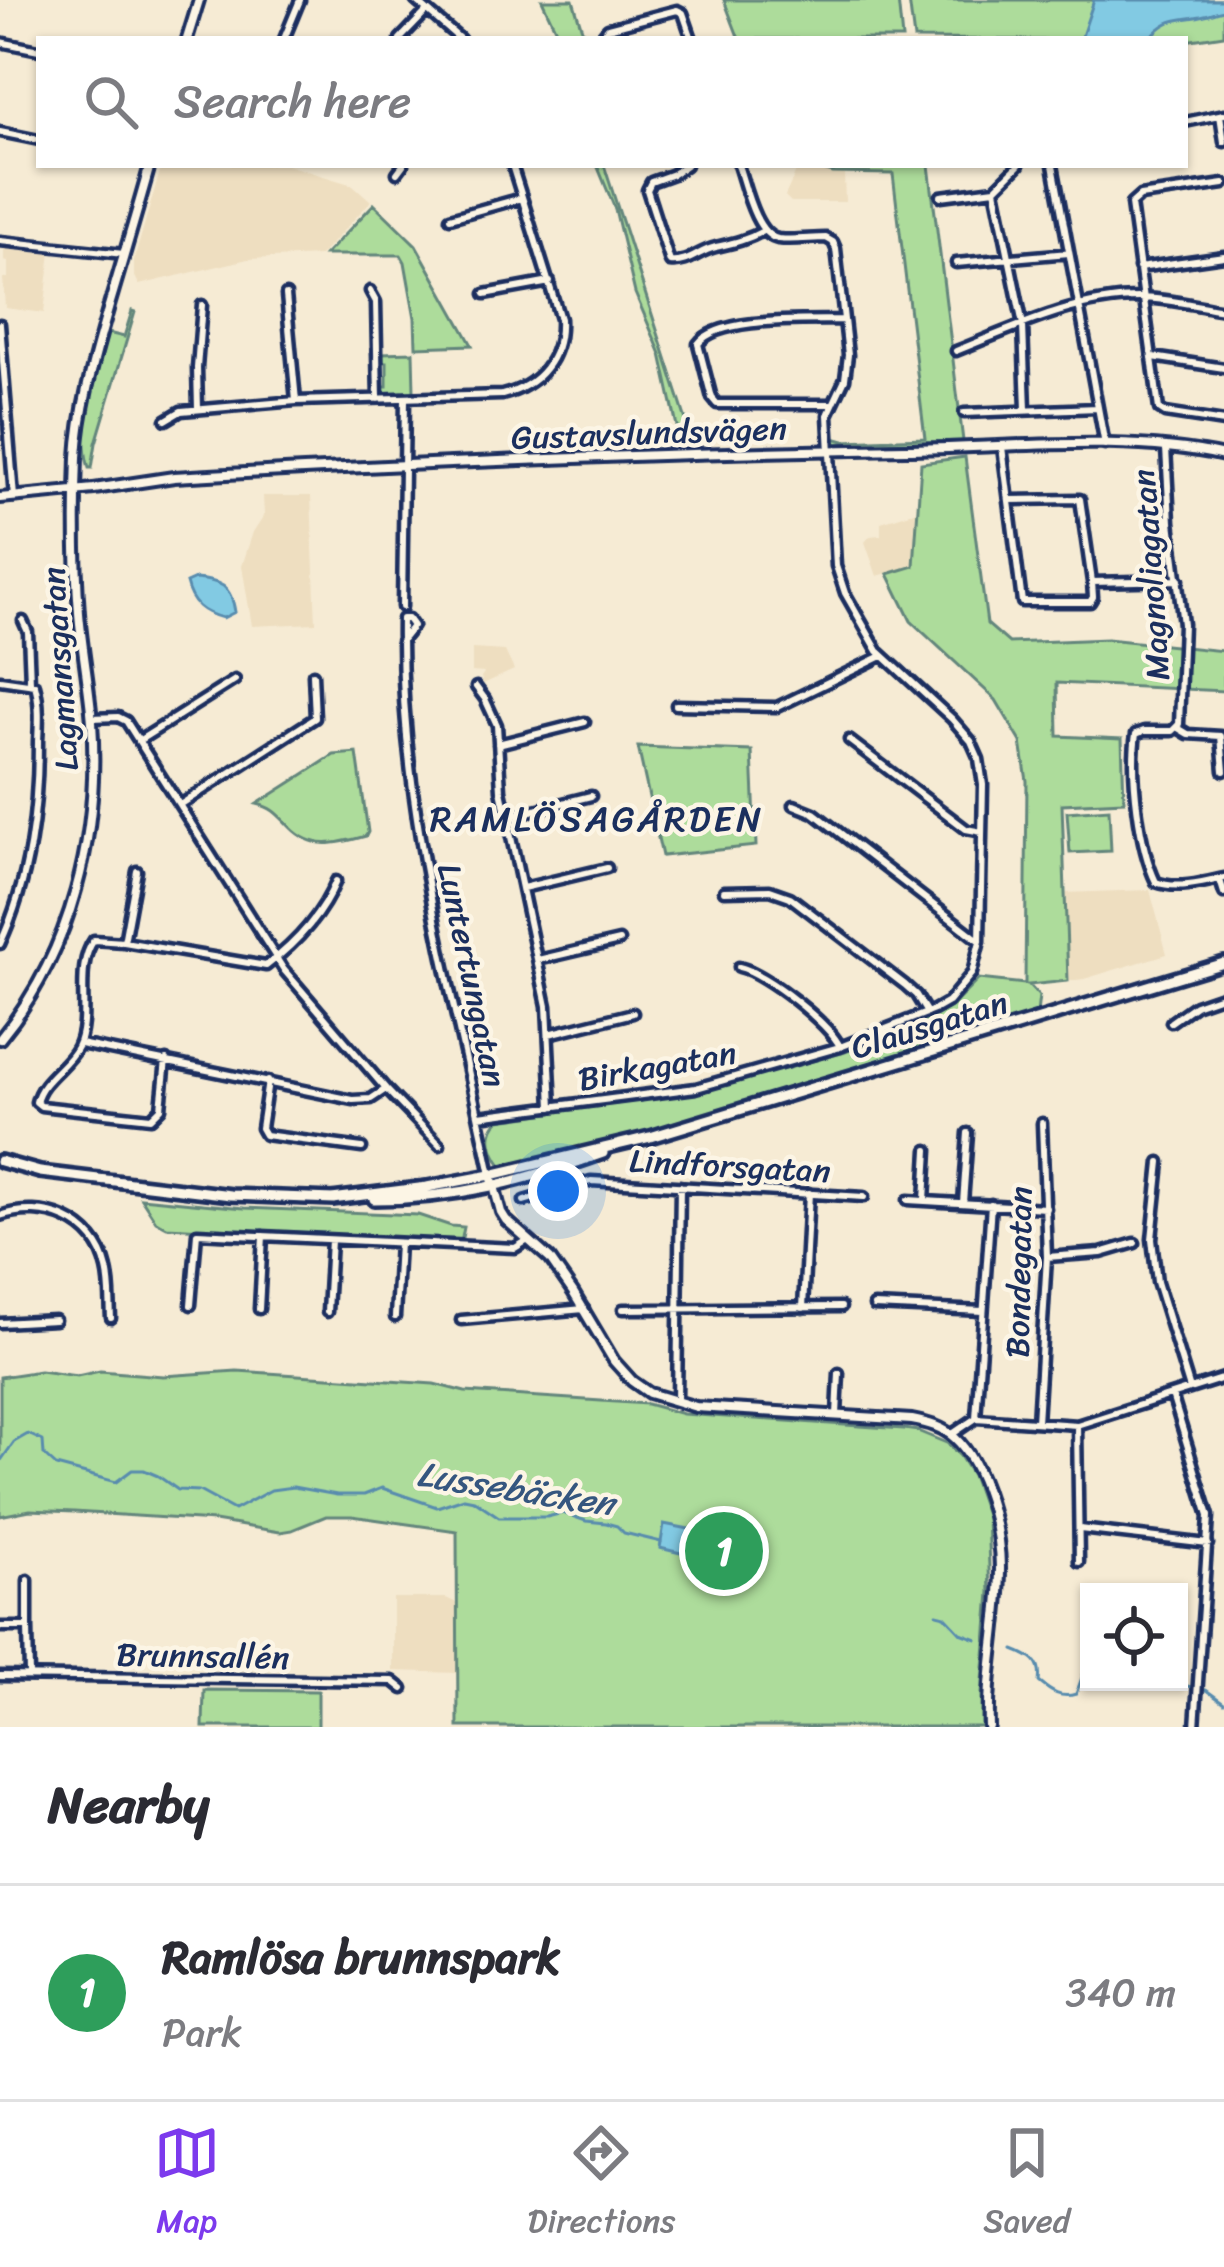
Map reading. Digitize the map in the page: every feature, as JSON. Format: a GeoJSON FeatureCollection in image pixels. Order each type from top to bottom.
{"type":"FeatureCollection","features":[{"type":"Feature","properties":{"kind":"main road","name":"Clausgatan"},"geometry":{"type":"LineString","coordinates":[[332,1199],[491,1175],[650,1136],[1224,963]]}},
{"type":"Feature","properties":{"kind":"main road","name":"Clausgatan"},"geometry":{"type":"LineString","coordinates":[[0,1171],[231,1195],[435,1196],[494,1188],[553,1172],[650,1136]]}},
{"type":"Feature","properties":{"kind":"main road","name":"Clausgatan"},"geometry":{"type":"LineString","coordinates":[[0,1161],[40,1172]]}},
{"type":"Feature","properties":{"kind":"street"},"geometry":{"type":"LineString","coordinates":[[188,36],[199,0]]}},
{"type":"Feature","properties":{"kind":"street"},"geometry":{"type":"LineString","coordinates":[[285,36],[300,0]]}},
{"type":"Feature","properties":{"kind":"street"},"geometry":{"type":"LineString","coordinates":[[415,0],[456,36]]}},
{"type":"Feature","properties":{"kind":"street"},"geometry":{"type":"LineString","coordinates":[[601,36],[608,28],[679,10],[691,36]]}},
{"type":"Feature","properties":{"kind":"street"},"geometry":{"type":"LineString","coordinates":[[403,36],[427,11]]}},
{"type":"Feature","properties":{"kind":"street"},"geometry":{"type":"LineString","coordinates":[[0,42],[36,49]]}},
{"type":"Feature","properties":{"kind":"street"},"geometry":{"type":"LineString","coordinates":[[1188,121],[1222,115],[1224,142]]}},
{"type":"Feature","properties":{"kind":"street"},"geometry":{"type":"LineString","coordinates":[[0,132],[36,139]]}},
{"type":"Feature","properties":{"kind":"street","name":"Lagmansgatan"},"geometry":{"type":"LineString","coordinates":[[0,1039],[47,971],[72,905],[88,816],[92,718],[78,608],[77,454],[85,392],[149,168]]}},
{"type":"Feature","properties":{"kind":"street"},"geometry":{"type":"LineString","coordinates":[[166,420],[181,411],[296,401],[507,395],[537,378],[560,338],[559,312],[513,168]]}},
{"type":"Feature","properties":{"kind":"street"},"geometry":{"type":"LineString","coordinates":[[682,168],[651,182],[647,190],[669,260],[682,262],[764,231],[739,168]]}},
{"type":"Feature","properties":{"kind":"street"},"geometry":{"type":"LineString","coordinates":[[941,196],[995,189],[1016,168]]}},
{"type":"Feature","properties":{"kind":"street"},"geometry":{"type":"LineString","coordinates":[[1054,168],[1105,445]]}},
{"type":"Feature","properties":{"kind":"street"},"geometry":{"type":"LineString","coordinates":[[1224,184],[1134,199],[1131,204],[1159,409],[1224,422]]}},
{"type":"Feature","properties":{"kind":"street"},"geometry":{"type":"LineString","coordinates":[[995,189],[1023,325],[1026,410]]}},
{"type":"Feature","properties":{"kind":"street"},"geometry":{"type":"LineString","coordinates":[[450,218],[522,198]]}},
{"type":"Feature","properties":{"kind":"street","name":"Birkagatan"},"geometry":{"type":"LineString","coordinates":[[478,1116],[696,1088],[840,1047],[947,1002],[968,981],[977,961],[982,771],[971,742],[952,719],[882,656],[839,580],[829,415],[848,370],[837,254],[832,241],[823,238],[776,238],[764,231]]}},
{"type":"Feature","properties":{"kind":"street"},"geometry":{"type":"LineString","coordinates":[[0,241],[124,254]]}},
{"type":"Feature","properties":{"kind":"street"},"geometry":{"type":"LineString","coordinates":[[956,263],[1070,253]]}},
{"type":"Feature","properties":{"kind":"street"},"geometry":{"type":"LineString","coordinates":[[1139,268],[1224,256]]}},
{"type":"Feature","properties":{"kind":"street"},"geometry":{"type":"LineString","coordinates":[[485,294],[550,282]]}},
{"type":"Feature","properties":{"kind":"street"},"geometry":{"type":"LineString","coordinates":[[370,291],[376,302],[378,399]]}},
{"type":"Feature","properties":{"kind":"street"},"geometry":{"type":"LineString","coordinates":[[286,295],[296,401]]}},
{"type":"Feature","properties":{"kind":"street"},"geometry":{"type":"LineString","coordinates":[[956,350],[1109,300],[1143,298],[1224,310]]}},
{"type":"Feature","properties":{"kind":"street"},"geometry":{"type":"LineString","coordinates":[[197,410],[202,305]]}},
{"type":"Feature","properties":{"kind":"street"},"geometry":{"type":"LineString","coordinates":[[832,404],[715,403],[698,344],[704,336],[751,323],[844,320]]}},
{"type":"Feature","properties":{"kind":"street"},"geometry":{"type":"LineString","coordinates":[[0,324],[14,497]]}},
{"type":"Feature","properties":{"kind":"street"},"geometry":{"type":"LineString","coordinates":[[1153,357],[1224,368]]}},
{"type":"Feature","properties":{"kind":"street"},"geometry":{"type":"LineString","coordinates":[[402,607],[405,399]]}},
{"type":"Feature","properties":{"kind":"street"},"geometry":{"type":"LineString","coordinates":[[964,413],[1098,408]]}},
{"type":"Feature","properties":{"kind":"street","name":"Gustavslundsvägen"},"geometry":{"type":"LineString","coordinates":[[0,499],[174,477],[828,450],[1105,445],[1224,456]]}},
{"type":"Feature","properties":{"kind":"street"},"geometry":{"type":"LineString","coordinates":[[1002,447],[1022,602],[1090,602],[1094,597],[1080,500],[1009,500]]}},
{"type":"Feature","properties":{"kind":"street","name":"Magnoliagatan"},"geometry":{"type":"LineString","coordinates":[[1166,448],[1184,653],[1178,728],[1138,732],[1136,792],[1156,882],[1163,886],[1222,879]]}},
{"type":"Feature","properties":{"kind":"street"},"geometry":{"type":"LineString","coordinates":[[1092,582],[1179,580]]}},
{"type":"Feature","properties":{"kind":"street"},"geometry":{"type":"LineString","coordinates":[[0,944],[23,879],[36,805],[37,690],[30,682],[28,632],[23,621]]}},
{"type":"Feature","properties":{"kind":"street","name":"Luntertungatan"},"geometry":{"type":"LineString","coordinates":[[401,641],[416,813],[491,1175]]}},
{"type":"Feature","properties":{"kind":"street"},"geometry":{"type":"LineString","coordinates":[[676,705],[775,707],[882,656]]}},
{"type":"Feature","properties":{"kind":"street"},"geometry":{"type":"LineString","coordinates":[[180,805],[315,718],[313,674]]}},
{"type":"Feature","properties":{"kind":"street"},"geometry":{"type":"LineString","coordinates":[[0,680],[30,682]]}},
{"type":"Feature","properties":{"kind":"street"},"geometry":{"type":"LineString","coordinates":[[140,740],[236,680]]}},
{"type":"Feature","properties":{"kind":"street"},"geometry":{"type":"LineString","coordinates":[[476,687],[494,718],[500,782],[538,961],[549,1034],[552,1107]]}},
{"type":"Feature","properties":{"kind":"street"},"geometry":{"type":"LineString","coordinates":[[92,718],[122,718],[140,740],[276,958],[386,1089],[440,1145]]}},
{"type":"Feature","properties":{"kind":"street"},"geometry":{"type":"LineString","coordinates":[[498,743],[585,722]]}},
{"type":"Feature","properties":{"kind":"street"},"geometry":{"type":"LineString","coordinates":[[1178,728],[1188,734],[1221,736],[1224,771]]}},
{"type":"Feature","properties":{"kind":"street"},"geometry":{"type":"LineString","coordinates":[[849,740],[966,829],[982,832]]}},
{"type":"Feature","properties":{"kind":"street"},"geometry":{"type":"LineString","coordinates":[[507,817],[591,796]]}},
{"type":"Feature","properties":{"kind":"street"},"geometry":{"type":"LineString","coordinates":[[794,805],[814,813],[980,941]]}},
{"type":"Feature","properties":{"kind":"street"},"geometry":{"type":"LineString","coordinates":[[523,888],[607,868]]}},
{"type":"Feature","properties":{"kind":"street"},"geometry":{"type":"LineString","coordinates":[[124,942],[137,871]]}},
{"type":"Feature","properties":{"kind":"street"},"geometry":{"type":"LineString","coordinates":[[1222,879],[1224,893]]}},
{"type":"Feature","properties":{"kind":"street"},"geometry":{"type":"LineString","coordinates":[[166,1060],[161,1108],[151,1118],[39,1105],[36,1099],[80,1043],[88,949],[96,939],[266,966],[318,913],[336,881]]}},
{"type":"Feature","properties":{"kind":"street"},"geometry":{"type":"LineString","coordinates":[[724,891],[772,890],[796,901],[905,985],[927,1013]]}},
{"type":"Feature","properties":{"kind":"street"},"geometry":{"type":"LineString","coordinates":[[538,961],[619,940]]}},
{"type":"Feature","properties":{"kind":"street"},"geometry":{"type":"LineString","coordinates":[[739,967],[755,972],[822,1022],[840,1047]]}},
{"type":"Feature","properties":{"kind":"street"},"geometry":{"type":"LineString","coordinates":[[1171,1022],[1195,1005],[1224,995]]}},
{"type":"Feature","properties":{"kind":"street"},"geometry":{"type":"LineString","coordinates":[[549,1034],[634,1013]]}},
{"type":"Feature","properties":{"kind":"street"},"geometry":{"type":"LineString","coordinates":[[80,1043],[359,1101],[386,1089]]}},
{"type":"Feature","properties":{"kind":"street"},"geometry":{"type":"LineString","coordinates":[[268,1082],[261,1128],[265,1136],[362,1148]]}},
{"type":"Feature","properties":{"kind":"street","name":"Bondegatan"},"geometry":{"type":"LineString","coordinates":[[1037,1422],[1047,1257],[1042,1123]]}},
{"type":"Feature","properties":{"kind":"street"},"geometry":{"type":"LineString","coordinates":[[963,1203],[968,1133]]}},
{"type":"Feature","properties":{"kind":"street"},"geometry":{"type":"LineString","coordinates":[[925,1200],[928,1150]]}},
{"type":"Feature","properties":{"kind":"street"},"geometry":{"type":"LineString","coordinates":[[1160,1162],[1152,1238],[1157,1282],[1190,1389]]}},
{"type":"Feature","properties":{"kind":"street"},"geometry":{"type":"LineString","coordinates":[[491,1175],[506,1220],[550,1258],[623,1372],[649,1394],[677,1404],[923,1422],[951,1435],[968,1455],[981,1483],[998,1542],[989,1727]]}},
{"type":"Feature","properties":{"kind":"street","name":"Lindforsgatan"},"geometry":{"type":"LineString","coordinates":[[524,1201],[591,1181],[864,1197]]}},
{"type":"Feature","properties":{"kind":"street"},"geometry":{"type":"LineString","coordinates":[[677,1404],[680,1186]]}},
{"type":"Feature","properties":{"kind":"street"},"geometry":{"type":"LineString","coordinates":[[803,1308],[809,1193]]}},
{"type":"Feature","properties":{"kind":"street"},"geometry":{"type":"LineString","coordinates":[[908,1200],[1046,1208]]}},
{"type":"Feature","properties":{"kind":"street"},"geometry":{"type":"LineString","coordinates":[[976,1418],[991,1204]]}},
{"type":"Feature","properties":{"kind":"street"},"geometry":{"type":"LineString","coordinates":[[0,1216],[38,1210],[83,1229],[107,1269],[111,1318]]}},
{"type":"Feature","properties":{"kind":"street"},"geometry":{"type":"LineString","coordinates":[[191,1305],[197,1233],[514,1248],[528,1240]]}},
{"type":"Feature","properties":{"kind":"street"},"geometry":{"type":"LineString","coordinates":[[259,1309],[263,1236]]}},
{"type":"Feature","properties":{"kind":"street"},"geometry":{"type":"LineString","coordinates":[[326,1312],[332,1240]]}},
{"type":"Feature","properties":{"kind":"street"},"geometry":{"type":"LineString","coordinates":[[395,1317],[399,1243]]}},
{"type":"Feature","properties":{"kind":"street"},"geometry":{"type":"LineString","coordinates":[[1047,1257],[1101,1253],[1136,1244]]}},
{"type":"Feature","properties":{"kind":"street"},"geometry":{"type":"LineString","coordinates":[[874,1306],[983,1311]]}},
{"type":"Feature","properties":{"kind":"street"},"geometry":{"type":"LineString","coordinates":[[623,1309],[842,1307]]}},
{"type":"Feature","properties":{"kind":"street"},"geometry":{"type":"LineString","coordinates":[[461,1320],[584,1309]]}},
{"type":"Feature","properties":{"kind":"street"},"geometry":{"type":"LineString","coordinates":[[0,1323],[55,1320]]}},
{"type":"Feature","properties":{"kind":"street"},"geometry":{"type":"LineString","coordinates":[[837,1415],[838,1373]]}},
{"type":"Feature","properties":{"kind":"street"},"geometry":{"type":"LineString","coordinates":[[951,1435],[976,1418],[1077,1425],[1224,1378]]}},
{"type":"Feature","properties":{"kind":"street"},"geometry":{"type":"LineString","coordinates":[[1172,1395],[1209,1509],[1195,1727]]}},
{"type":"Feature","properties":{"kind":"street"},"geometry":{"type":"LineString","coordinates":[[1077,1425],[1078,1562]]}},
{"type":"Feature","properties":{"kind":"street"},"geometry":{"type":"LineString","coordinates":[[1080,1529],[1224,1543]]}},
{"type":"Feature","properties":{"kind":"street"},"geometry":{"type":"LineString","coordinates":[[28,1580],[29,1676]]}},
{"type":"Feature","properties":{"kind":"street"},"geometry":{"type":"LineString","coordinates":[[0,1627],[28,1627]]}},
{"type":"Feature","properties":{"kind":"street","name":"Brunnsallén"},"geometry":{"type":"LineString","coordinates":[[0,1676],[393,1681],[403,1689]]}},
{"type":"Feature","properties":{"kind":"shaded area"},"geometry":{"type":"Polygon","coordinates":[[[161,168],[297,168],[353,185],[371,201],[320,256],[248,259],[139,285],[134,260],[161,168]]]}},
{"type":"Feature","properties":{"kind":"shaded area"},"geometry":{"type":"Polygon","coordinates":[[[798,168],[844,173],[845,202],[791,202],[785,196],[798,168]]]}},
{"type":"Feature","properties":{"kind":"shaded area"},"geometry":{"type":"Polygon","coordinates":[[[8,246],[51,251],[44,313],[5,308],[3,278],[8,278],[8,262],[4,251],[8,246]]]}},
{"type":"Feature","properties":{"kind":"shaded area"},"geometry":{"type":"Polygon","coordinates":[[[263,496],[311,496],[316,623],[252,626],[242,566],[264,515],[263,496]]]}},
{"type":"Feature","properties":{"kind":"shaded area"},"geometry":{"type":"Polygon","coordinates":[[[917,511],[914,566],[877,576],[865,542],[881,535],[881,522],[917,511]]]}},
{"type":"Feature","properties":{"kind":"shaded area"},"geometry":{"type":"Polygon","coordinates":[[[472,649],[505,651],[514,670],[483,684],[484,673],[472,672],[472,649]]]}},
{"type":"Feature","properties":{"kind":"shaded area"},"geometry":{"type":"Polygon","coordinates":[[[1150,890],[1167,954],[1068,981],[1063,893],[1150,890]]]}},
{"type":"Feature","properties":{"kind":"shaded area"},"geometry":{"type":"Polygon","coordinates":[[[393,1598],[446,1598],[459,1604],[459,1673],[393,1671],[393,1598]]]}},
{"type":"Feature","properties":{"kind":"green space"},"geometry":{"type":"Polygon","coordinates":[[[542,0],[573,0],[584,36],[559,36],[542,0]]]}},
{"type":"Feature","properties":{"kind":"green space"},"geometry":{"type":"Polygon","coordinates":[[[724,0],[898,0],[902,36],[738,36],[724,0]]]}},
{"type":"Feature","properties":{"kind":"green space"},"geometry":{"type":"Polygon","coordinates":[[[909,0],[1224,0],[1224,35],[1188,41],[1188,36],[914,36],[909,0]]]}},
{"type":"Feature","properties":{"kind":"green space"},"geometry":{"type":"Polygon","coordinates":[[[598,168],[605,168],[693,442],[680,440],[661,354],[635,293],[615,209],[598,168]]]}},
{"type":"Feature","properties":{"kind":"green space"},"geometry":{"type":"Polygon","coordinates":[[[816,168],[929,168],[963,441],[834,442],[834,438],[925,438],[893,174],[833,173],[816,168]]]}},
{"type":"Feature","properties":{"kind":"green space"},"geometry":{"type":"Polygon","coordinates":[[[374,204],[416,245],[472,345],[416,347],[415,318],[401,255],[325,255],[374,204]]]}},
{"type":"Feature","properties":{"kind":"green space"},"geometry":{"type":"Polygon","coordinates":[[[132,311],[89,468],[85,418],[105,332],[109,326],[108,333],[124,337],[132,311]]]}},
{"type":"Feature","properties":{"kind":"green space"},"geometry":{"type":"Polygon","coordinates":[[[413,352],[414,392],[381,393],[381,386],[387,386],[387,362],[381,362],[381,353],[413,352]]]}},
{"type":"Feature","properties":{"kind":"green space"},"geometry":{"type":"Polygon","coordinates":[[[965,457],[987,624],[1009,643],[1107,639],[1224,651],[1224,691],[1057,683],[1058,736],[1122,739],[1124,801],[1062,804],[1068,981],[1029,985],[1039,996],[1037,1013],[662,1127],[501,1165],[491,1142],[499,1120],[695,1093],[845,1052],[933,1017],[951,1007],[979,979],[1025,984],[1027,781],[1021,742],[996,700],[911,621],[888,574],[914,566],[921,463],[965,457]]]}},
{"type":"Feature","properties":{"kind":"green space"},"geometry":{"type":"Polygon","coordinates":[[[638,747],[752,751],[756,846],[662,856],[638,747]]]}},
{"type":"Feature","properties":{"kind":"green space"},"geometry":{"type":"Polygon","coordinates":[[[357,753],[366,836],[317,843],[257,804],[334,755],[357,753]]]}},
{"type":"Feature","properties":{"kind":"green space"},"geometry":{"type":"Polygon","coordinates":[[[1109,809],[1111,851],[1070,853],[1067,812],[1109,809]]]}},
{"type":"Feature","properties":{"kind":"green space"},"geometry":{"type":"Polygon","coordinates":[[[141,1198],[244,1208],[418,1215],[464,1227],[461,1243],[167,1227],[156,1221],[141,1198]]]}},
{"type":"Feature","properties":{"kind":"green space"},"geometry":{"type":"Polygon","coordinates":[[[40,1371],[163,1376],[237,1371],[434,1384],[465,1392],[647,1404],[683,1414],[918,1431],[947,1443],[960,1456],[987,1518],[990,1592],[982,1727],[458,1727],[457,1531],[352,1516],[326,1516],[280,1532],[214,1521],[74,1512],[30,1510],[0,1516],[0,1377],[40,1371]]]}},
{"type":"Feature","properties":{"kind":"green space"},"geometry":{"type":"Polygon","coordinates":[[[204,1690],[318,1691],[318,1727],[203,1727],[204,1690]]]}},
{"type":"Feature","properties":{"kind":"water"},"geometry":{"type":"Polygon","coordinates":[[[1094,0],[1224,0],[1224,10],[1168,23],[1152,36],[1082,36],[1094,0]]]}},
{"type":"Feature","properties":{"kind":"water"},"geometry":{"type":"Polygon","coordinates":[[[195,579],[223,586],[235,612],[223,618],[198,606],[186,583],[195,579]]]}},
{"type":"Feature","properties":{"kind":"water"},"geometry":{"type":"Polygon","coordinates":[[[664,1524],[711,1540],[710,1560],[660,1548],[664,1524]]]}},
{"type":"Feature","properties":{"kind":"waterway","name":"Lussebäcken"},"geometry":{"type":"LineString","coordinates":[[0,1462],[14,1442],[28,1434],[43,1441],[44,1455],[56,1466],[116,1482],[132,1470],[144,1470],[178,1490],[199,1491],[234,1510],[271,1490],[293,1487],[364,1495],[382,1488],[437,1507],[464,1498],[474,1500],[499,1517],[563,1513],[661,1542]]}},
{"type":"Feature","properties":{"kind":"waterway","name":"Lussebäcken"},"geometry":{"type":"LineString","coordinates":[[937,1614],[977,1639]]}},
{"type":"Feature","properties":{"kind":"waterway","name":"Lussebäcken"},"geometry":{"type":"LineString","coordinates":[[1014,1650],[1034,1661],[1039,1682],[1052,1692],[1076,1694],[1080,1683]]}},
{"type":"Feature","properties":{"kind":"waterway","name":"Lussebäcken"},"geometry":{"type":"LineString","coordinates":[[1188,1686],[1206,1690],[1224,1703]]}},
{"type":"Feature","properties":{"kind":"place","name":"Ramlösa brunnspark"},"geometry":{"type":"Point","coordinates":[724,1551]}},
{"type":"Feature","properties":{"kind":"district","name":"RAMLÖSAGÅRDEN"},"geometry":{"type":"Point","coordinates":[597,818]}}]}
